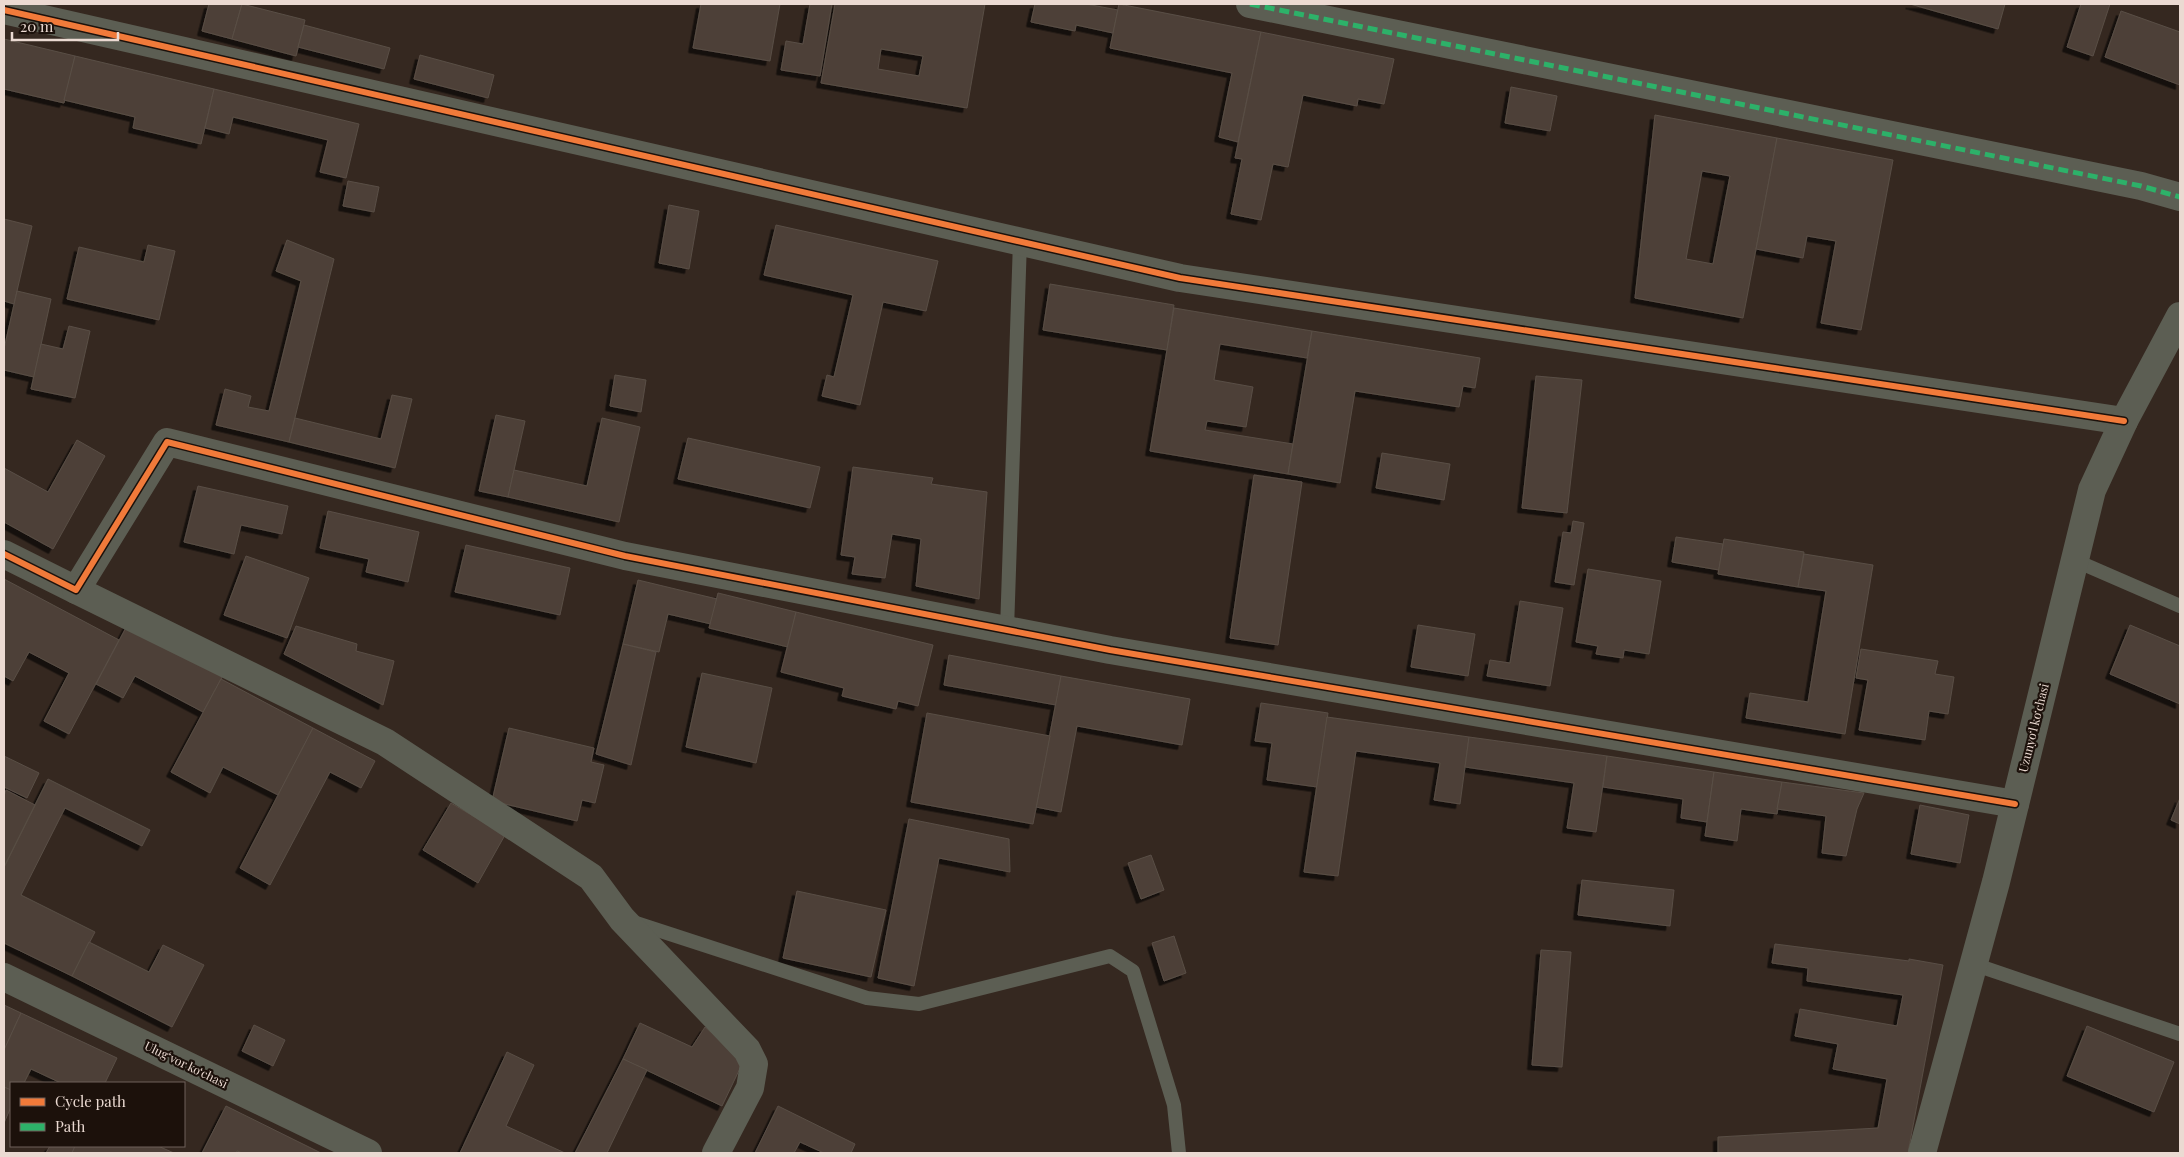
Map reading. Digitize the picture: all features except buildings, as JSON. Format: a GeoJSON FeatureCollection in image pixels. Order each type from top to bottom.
{"type":"FeatureCollection","features":[{"type":"Feature","properties":{"kind":"street"},"geometry":{"type":"LineString","coordinates":[[1250,4],[2141,186],[2180,197]]}},
{"type":"Feature","properties":{"kind":"street"},"geometry":{"type":"LineString","coordinates":[[4,10],[1180,278],[2124,421]]}},
{"type":"Feature","properties":{"kind":"street","name":"Uzunyoʻl koʻchasi"},"geometry":{"type":"LineString","coordinates":[[1922,1153],[1974,964],[2092,490],[2124,421],[2180,316]]}},
{"type":"Feature","properties":{"kind":"street"},"geometry":{"type":"LineString","coordinates":[[76,590],[167,442],[624,556],[1110,650],[2015,804]]}},
{"type":"Feature","properties":{"kind":"street"},"geometry":{"type":"LineString","coordinates":[[4,554],[385,742],[591,877],[622,919],[747,1050],[754,1064],[750,1088],[716,1153]]}},
{"type":"Feature","properties":{"kind":"street","name":"Ulugʻvor koʻchasi"},"geometry":{"type":"LineString","coordinates":[[4,977],[368,1153]]}},
{"type":"Feature","properties":{"kind":"lane"},"geometry":{"type":"LineString","coordinates":[[1007,630],[1020,242]]}},
{"type":"Feature","properties":{"kind":"lane"},"geometry":{"type":"LineString","coordinates":[[2074,560],[2180,606]]}},
{"type":"Feature","properties":{"kind":"lane"},"geometry":{"type":"LineString","coordinates":[[622,919],[867,998],[919,1004],[1110,956],[1133,971],[1174,1105],[1179,1153]]}},
{"type":"Feature","properties":{"kind":"lane"},"geometry":{"type":"LineString","coordinates":[[1974,964],[2180,1034]]}},
{"type":"Feature","properties":{"kind":"marked path"},"geometry":{"type":"LineString","coordinates":[[1250,4],[2141,186],[2180,197]]}},
{"type":"Feature","properties":{"kind":"cycle path"},"geometry":{"type":"LineString","coordinates":[[4,10],[1180,278],[2124,421]]}},
{"type":"Feature","properties":{"kind":"cycle path"},"geometry":{"type":"LineString","coordinates":[[4,554],[76,590],[167,442],[625,556],[1110,650],[2015,804]]}}]}
